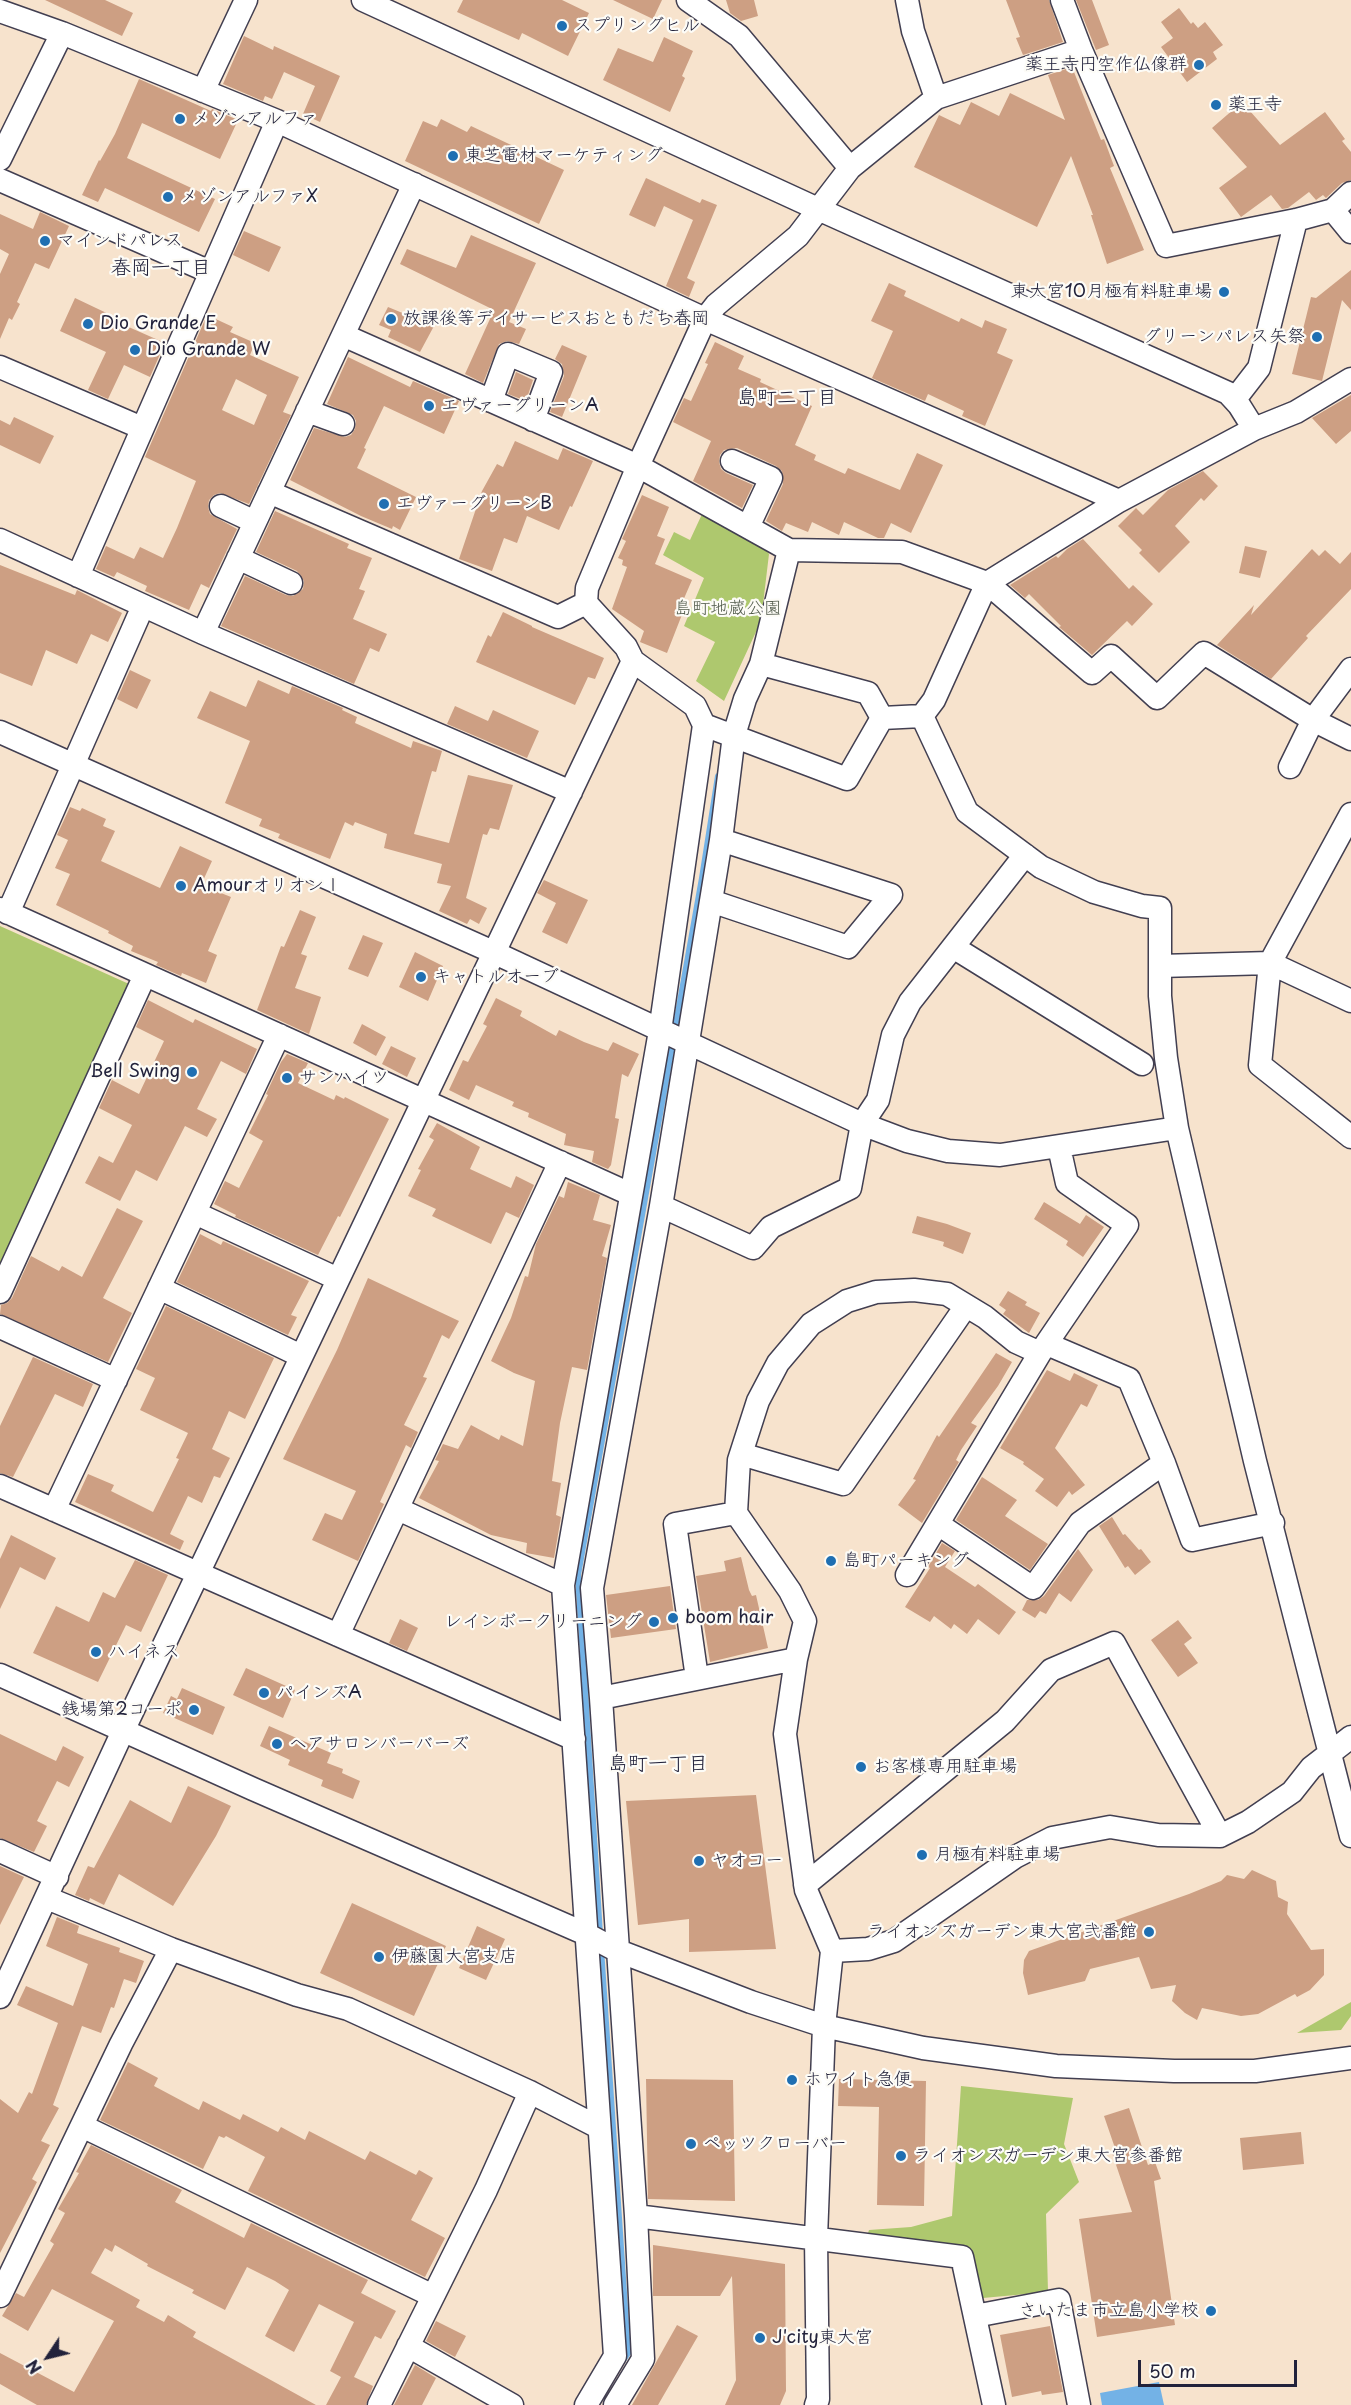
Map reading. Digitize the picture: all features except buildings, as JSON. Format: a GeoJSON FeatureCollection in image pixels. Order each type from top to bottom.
{"type":"FeatureCollection","features":[{"type":"Feature","properties":{"kind":"street"},"geometry":{"type":"LineString","coordinates":[[203,91],[246,0]]}},
{"type":"Feature","properties":{"kind":"street"},"geometry":{"type":"LineString","coordinates":[[363,0],[818,209],[1228,393],[1235,399],[1254,429]]}},
{"type":"Feature","properties":{"kind":"street"},"geometry":{"type":"LineString","coordinates":[[688,0],[739,36],[850,168]]}},
{"type":"Feature","properties":{"kind":"street"},"geometry":{"type":"LineString","coordinates":[[907,0],[913,31],[936,98]]}},
{"type":"Feature","properties":{"kind":"street"},"geometry":{"type":"LineString","coordinates":[[1062,0],[1081,50],[1166,246],[1296,220],[1333,210],[1351,193]]}},
{"type":"Feature","properties":{"kind":"street"},"geometry":{"type":"LineString","coordinates":[[0,11],[62,33],[276,121],[705,319],[1119,501]]}},
{"type":"Feature","properties":{"kind":"street"},"geometry":{"type":"LineString","coordinates":[[0,159],[62,33]]}},
{"type":"Feature","properties":{"kind":"street"},"geometry":{"type":"LineString","coordinates":[[586,2405],[615,2356],[563,1585],[660,1031],[704,725],[695,706],[633,661],[626,647],[586,603],[587,588],[638,466],[705,319],[716,305],[798,236],[850,168],[936,98],[1081,50]]}},
{"type":"Feature","properties":{"kind":"street"},"geometry":{"type":"LineString","coordinates":[[78,576],[276,121]]}},
{"type":"Feature","properties":{"kind":"street"},"geometry":{"type":"LineString","coordinates":[[0,180],[210,272]]}},
{"type":"Feature","properties":{"kind":"street"},"geometry":{"type":"LineString","coordinates":[[203,633],[414,184]]}},
{"type":"Feature","properties":{"kind":"street"},"geometry":{"type":"LineString","coordinates":[[1333,210],[1351,232]]}},
{"type":"Feature","properties":{"kind":"street"},"geometry":{"type":"LineString","coordinates":[[1235,399],[1259,368],[1296,220]]}},
{"type":"Feature","properties":{"kind":"street"},"geometry":{"type":"LineString","coordinates":[[343,335],[638,466],[789,550],[903,552],[987,583],[1092,673],[1111,656],[1157,699],[1204,653],[1313,720],[1351,739]]}},
{"type":"Feature","properties":{"kind":"street"},"geometry":{"type":"LineString","coordinates":[[491,401],[508,354],[551,372],[533,420]]}},
{"type":"Feature","properties":{"kind":"street"},"geometry":{"type":"LineString","coordinates":[[0,367],[142,428]]}},
{"type":"Feature","properties":{"kind":"street"},"geometry":{"type":"LineString","coordinates":[[922,716],[934,700],[987,583],[1119,501],[1254,429],[1296,412],[1351,379]]}},
{"type":"Feature","properties":{"kind":"street"},"geometry":{"type":"LineString","coordinates":[[307,411],[343,424]]}},
{"type":"Feature","properties":{"kind":"street"},"geometry":{"type":"LineString","coordinates":[[732,462],[771,478],[748,527]]}},
{"type":"Feature","properties":{"kind":"street"},"geometry":{"type":"LineString","coordinates":[[269,492],[558,617],[586,603]]}},
{"type":"Feature","properties":{"kind":"street"},"geometry":{"type":"LineString","coordinates":[[221,506],[255,522]]}},
{"type":"Feature","properties":{"kind":"street"},"geometry":{"type":"LineString","coordinates":[[0,540],[203,633],[571,792]]}},
{"type":"Feature","properties":{"kind":"street"},"geometry":{"type":"LineString","coordinates":[[615,2405],[643,2359],[636,2216],[592,1588],[661,1206],[721,840],[734,735],[745,699],[761,664],[789,550]]}},
{"type":"Feature","properties":{"kind":"street"},"geometry":{"type":"LineString","coordinates":[[238,558],[291,583]]}},
{"type":"Feature","properties":{"kind":"street"},"geometry":{"type":"LineString","coordinates":[[143,606],[73,766],[4,911],[630,1194]]}},
{"type":"Feature","properties":{"kind":"street"},"geometry":{"type":"LineString","coordinates":[[0,1996],[123,1731],[633,661]]}},
{"type":"Feature","properties":{"kind":"street"},"geometry":{"type":"LineString","coordinates":[[761,664],[867,693],[882,718]]}},
{"type":"Feature","properties":{"kind":"street"},"geometry":{"type":"LineString","coordinates":[[1290,767],[1313,720],[1351,669]]}},
{"type":"Feature","properties":{"kind":"street"},"geometry":{"type":"LineString","coordinates":[[882,718],[922,716]]}},
{"type":"Feature","properties":{"kind":"street"},"geometry":{"type":"LineString","coordinates":[[922,716],[967,813],[1041,867],[1094,892],[1142,906],[1160,908],[1160,996],[1166,1058],[1177,1128],[1255,1461],[1273,1523],[1351,1836]]}},
{"type":"Feature","properties":{"kind":"street"},"geometry":{"type":"LineString","coordinates":[[704,725],[847,778],[882,718]]}},
{"type":"Feature","properties":{"kind":"street"},"geometry":{"type":"LineString","coordinates":[[0,732],[493,952],[862,1124],[907,1141],[948,1152],[1000,1155],[1177,1128]]}},
{"type":"Feature","properties":{"kind":"street"},"geometry":{"type":"LineString","coordinates":[[1351,814],[1270,963],[1260,1065],[1351,1137]]}},
{"type":"Feature","properties":{"kind":"street"},"geometry":{"type":"LineString","coordinates":[[711,901],[848,947],[891,895],[721,840]]}},
{"type":"Feature","properties":{"kind":"street"},"geometry":{"type":"LineString","coordinates":[[661,1206],[753,1248],[771,1227],[850,1188],[862,1124],[878,1100],[893,1035],[910,1002],[1025,855]]}},
{"type":"Feature","properties":{"kind":"street"},"geometry":{"type":"LineString","coordinates":[[953,947],[1142,1064]]}},
{"type":"Feature","properties":{"kind":"street"},"geometry":{"type":"LineString","coordinates":[[1160,966],[1270,963],[1351,1001]]}},
{"type":"Feature","properties":{"kind":"street"},"geometry":{"type":"LineString","coordinates":[[0,1292],[144,975]]}},
{"type":"Feature","properties":{"kind":"street"},"geometry":{"type":"LineString","coordinates":[[54,1510],[279,1035]]}},
{"type":"Feature","properties":{"kind":"street"},"geometry":{"type":"LineString","coordinates":[[907,1575],[1043,1349],[1127,1225],[1067,1183],[1059,1147]]}},
{"type":"Feature","properties":{"kind":"street"},"geometry":{"type":"LineString","coordinates":[[338,1635],[560,1162]]}},
{"type":"Feature","properties":{"kind":"street"},"geometry":{"type":"LineString","coordinates":[[195,1213],[338,1279]]}},
{"type":"Feature","properties":{"kind":"street"},"geometry":{"type":"LineString","coordinates":[[159,1288],[301,1356]]}},
{"type":"Feature","properties":{"kind":"street"},"geometry":{"type":"LineString","coordinates":[[823,2403],[816,2238],[824,2026],[832,1951],[805,1885],[785,1734],[796,1659],[805,1621],[790,1591],[736,1513],[741,1454],[758,1401],[778,1363],[811,1324],[847,1301],[876,1292],[914,1290],[947,1294],[984,1317],[1016,1342],[1129,1379],[1164,1463],[1192,1540],[1273,1523]]}},
{"type":"Feature","properties":{"kind":"street"},"geometry":{"type":"LineString","coordinates":[[741,1454],[843,1484],[966,1306]]}},
{"type":"Feature","properties":{"kind":"street"},"geometry":{"type":"LineString","coordinates":[[0,1327],[116,1380]]}},
{"type":"Feature","properties":{"kind":"street"},"geometry":{"type":"LineString","coordinates":[[938,1524],[1033,1588],[1080,1523],[1164,1463]]}},
{"type":"Feature","properties":{"kind":"street"},"geometry":{"type":"LineString","coordinates":[[0,1486],[574,1739]]}},
{"type":"Feature","properties":{"kind":"street"},"geometry":{"type":"LineString","coordinates":[[398,1509],[563,1585]]}},
{"type":"Feature","properties":{"kind":"street"},"geometry":{"type":"LineString","coordinates":[[697,1678],[675,1524],[736,1513]]}},
{"type":"Feature","properties":{"kind":"street"},"geometry":{"type":"LineString","coordinates":[[805,1885],[1005,1721],[1051,1670],[1114,1643],[1220,1836]]}},
{"type":"Feature","properties":{"kind":"street"},"geometry":{"type":"LineString","coordinates":[[601,1698],[796,1659]]}},
{"type":"Feature","properties":{"kind":"street"},"geometry":{"type":"LineString","coordinates":[[0,1675],[586,1934],[616,1950],[751,2002],[824,2026],[923,2048],[1056,2066],[1174,2071],[1256,2071],[1351,2058]]}},
{"type":"Feature","properties":{"kind":"street"},"geometry":{"type":"LineString","coordinates":[[832,1951],[868,1948],[894,1941],[1015,1857],[1052,1838],[1110,1827],[1158,1836],[1220,1836],[1248,1822],[1292,1792],[1311,1768],[1351,1737]]}},
{"type":"Feature","properties":{"kind":"street"},"geometry":{"type":"LineString","coordinates":[[0,1851],[57,1877]]}},
{"type":"Feature","properties":{"kind":"street"},"geometry":{"type":"LineString","coordinates":[[47,1898],[171,1949],[297,1995],[348,2009],[530,2092],[598,2127]]}},
{"type":"Feature","properties":{"kind":"street"},"geometry":{"type":"LineString","coordinates":[[0,2296],[121,2044],[171,1949]]}},
{"type":"Feature","properties":{"kind":"street"},"geometry":{"type":"LineString","coordinates":[[379,2405],[486,2190],[530,2092]]}},
{"type":"Feature","properties":{"kind":"street"},"geometry":{"type":"LineString","coordinates":[[82,2126],[433,2296]]}},
{"type":"Feature","properties":{"kind":"street"},"geometry":{"type":"LineString","coordinates":[[636,2216],[962,2257],[994,2405]]}},
{"type":"Feature","properties":{"kind":"street"},"geometry":{"type":"LineString","coordinates":[[975,2316],[1059,2300],[1079,2405]]}},
{"type":"Feature","properties":{"kind":"street"},"geometry":{"type":"LineString","coordinates":[[408,2346],[512,2405]]}},
{"type":"Feature","properties":{"kind":"green space","name":"島町地蔵公園"},"geometry":{"type":"Polygon","coordinates":[[[703,512],[762,544],[769,554],[761,621],[724,701],[696,681],[715,642],[684,626],[704,578],[663,555],[674,532],[690,540],[703,512]]]}},
{"type":"Feature","properties":{"kind":"green space"},"geometry":{"type":"Polygon","coordinates":[[[0,926],[129,984],[0,1265],[0,926]]]}},
{"type":"Feature","properties":{"kind":"green space"},"geometry":{"type":"Polygon","coordinates":[[[1351,2002],[1351,2016],[1341,2030],[1297,2033],[1351,2002]]]}},
{"type":"Feature","properties":{"kind":"green space"},"geometry":{"type":"Polygon","coordinates":[[[961,2086],[1073,2098],[1064,2144],[1079,2182],[1046,2214],[1048,2292],[983,2298],[971,2251],[867,2236],[869,2230],[911,2227],[952,2216],[961,2086]]]}},
{"type":"Feature","properties":{"kind":"water"},"geometry":{"type":"Polygon","coordinates":[[[1159,2382],[1164,2405],[1102,2405],[1100,2393],[1159,2382]]]}},
{"type":"Feature","properties":{"kind":"waterway"},"geometry":{"type":"LineString","coordinates":[[600,1935],[578,1575],[702,878],[718,776]]}},
{"type":"Feature","properties":{"kind":"waterway"},"geometry":{"type":"LineString","coordinates":[[601,1948],[628,2353],[622,2362]]}},
{"type":"Feature","properties":{"kind":"place","name":"スプリングヒル"},"geometry":{"type":"Point","coordinates":[562,26]}},
{"type":"Feature","properties":{"kind":"place","name":"薬王寺円空作仏像群"},"geometry":{"type":"Point","coordinates":[1199,65]}},
{"type":"Feature","properties":{"kind":"place","name":"薬王寺"},"geometry":{"type":"Point","coordinates":[1216,105]}},
{"type":"Feature","properties":{"kind":"place","name":"メゾンアルファ"},"geometry":{"type":"Point","coordinates":[180,119]}},
{"type":"Feature","properties":{"kind":"place","name":"東芝電材マーケティング"},"geometry":{"type":"Point","coordinates":[453,156]}},
{"type":"Feature","properties":{"kind":"place","name":"メゾンアルファX"},"geometry":{"type":"Point","coordinates":[168,197]}},
{"type":"Feature","properties":{"kind":"place","name":"マインドパレス"},"geometry":{"type":"Point","coordinates":[45,241]}},
{"type":"Feature","properties":{"kind":"place","name":"東大宮10月極有料駐車場"},"geometry":{"type":"Point","coordinates":[1224,292]}},
{"type":"Feature","properties":{"kind":"place","name":"放課後等デイサービスおともだち春岡"},"geometry":{"type":"Point","coordinates":[391,319]}},
{"type":"Feature","properties":{"kind":"place","name":"Dio Grande E"},"geometry":{"type":"Point","coordinates":[88,324]}},
{"type":"Feature","properties":{"kind":"place","name":"グリーンパレス矢祭"},"geometry":{"type":"Point","coordinates":[1317,337]}},
{"type":"Feature","properties":{"kind":"place","name":"Dio Grande W"},"geometry":{"type":"Point","coordinates":[135,350]}},
{"type":"Feature","properties":{"kind":"place","name":"エヴァーグリーンA"},"geometry":{"type":"Point","coordinates":[429,406]}},
{"type":"Feature","properties":{"kind":"place","name":"エヴァーグリーンB"},"geometry":{"type":"Point","coordinates":[384,504]}},
{"type":"Feature","properties":{"kind":"place","name":"AmourオリオンⅠ"},"geometry":{"type":"Point","coordinates":[181,886]}},
{"type":"Feature","properties":{"kind":"place","name":"キャトルオーブ"},"geometry":{"type":"Point","coordinates":[421,977]}},
{"type":"Feature","properties":{"kind":"place","name":"Bell Swing"},"geometry":{"type":"Point","coordinates":[192,1072]}},
{"type":"Feature","properties":{"kind":"place","name":"サンハイツ"},"geometry":{"type":"Point","coordinates":[287,1078]}},
{"type":"Feature","properties":{"kind":"place","name":"島町パーキング"},"geometry":{"type":"Point","coordinates":[831,1561]}},
{"type":"Feature","properties":{"kind":"place","name":"boom hair"},"geometry":{"type":"Point","coordinates":[673,1618]}},
{"type":"Feature","properties":{"kind":"place","name":"レインボークリーニング"},"geometry":{"type":"Point","coordinates":[654,1622]}},
{"type":"Feature","properties":{"kind":"place","name":"ハイネス"},"geometry":{"type":"Point","coordinates":[96,1652]}},
{"type":"Feature","properties":{"kind":"place","name":"パインズA"},"geometry":{"type":"Point","coordinates":[264,1693]}},
{"type":"Feature","properties":{"kind":"place","name":"銭場第2コーポ"},"geometry":{"type":"Point","coordinates":[194,1710]}},
{"type":"Feature","properties":{"kind":"place","name":"ヘアサロンバーバーズ"},"geometry":{"type":"Point","coordinates":[277,1744]}},
{"type":"Feature","properties":{"kind":"place","name":"お客様専用駐車場"},"geometry":{"type":"Point","coordinates":[861,1767]}},
{"type":"Feature","properties":{"kind":"place","name":"月極有料駐車場"},"geometry":{"type":"Point","coordinates":[922,1855]}},
{"type":"Feature","properties":{"kind":"place","name":"ヤオコー"},"geometry":{"type":"Point","coordinates":[699,1861]}},
{"type":"Feature","properties":{"kind":"place","name":"ライオンズガーデン東大宮弐番館"},"geometry":{"type":"Point","coordinates":[1149,1932]}},
{"type":"Feature","properties":{"kind":"place","name":"伊藤園大宮支店"},"geometry":{"type":"Point","coordinates":[379,1957]}},
{"type":"Feature","properties":{"kind":"place","name":"ホワイト急便"},"geometry":{"type":"Point","coordinates":[792,2080]}},
{"type":"Feature","properties":{"kind":"place","name":"ペッツクローバー"},"geometry":{"type":"Point","coordinates":[691,2144]}},
{"type":"Feature","properties":{"kind":"place","name":"ライオンズガーデン東大宮参番館"},"geometry":{"type":"Point","coordinates":[901,2156]}},
{"type":"Feature","properties":{"kind":"place","name":"さいたま市立島小学校"},"geometry":{"type":"Point","coordinates":[1211,2311]}},
{"type":"Feature","properties":{"kind":"place","name":"J'city東大宮"},"geometry":{"type":"Point","coordinates":[760,2338]}},
{"type":"Feature","properties":{"kind":"district","name":"春岡一丁目"},"geometry":{"type":"Point","coordinates":[161,268]}},
{"type":"Feature","properties":{"kind":"district","name":"島町二丁目"},"geometry":{"type":"Point","coordinates":[787,398]}},
{"type":"Feature","properties":{"kind":"district","name":"島町一丁目"},"geometry":{"type":"Point","coordinates":[658,1764]}}]}
